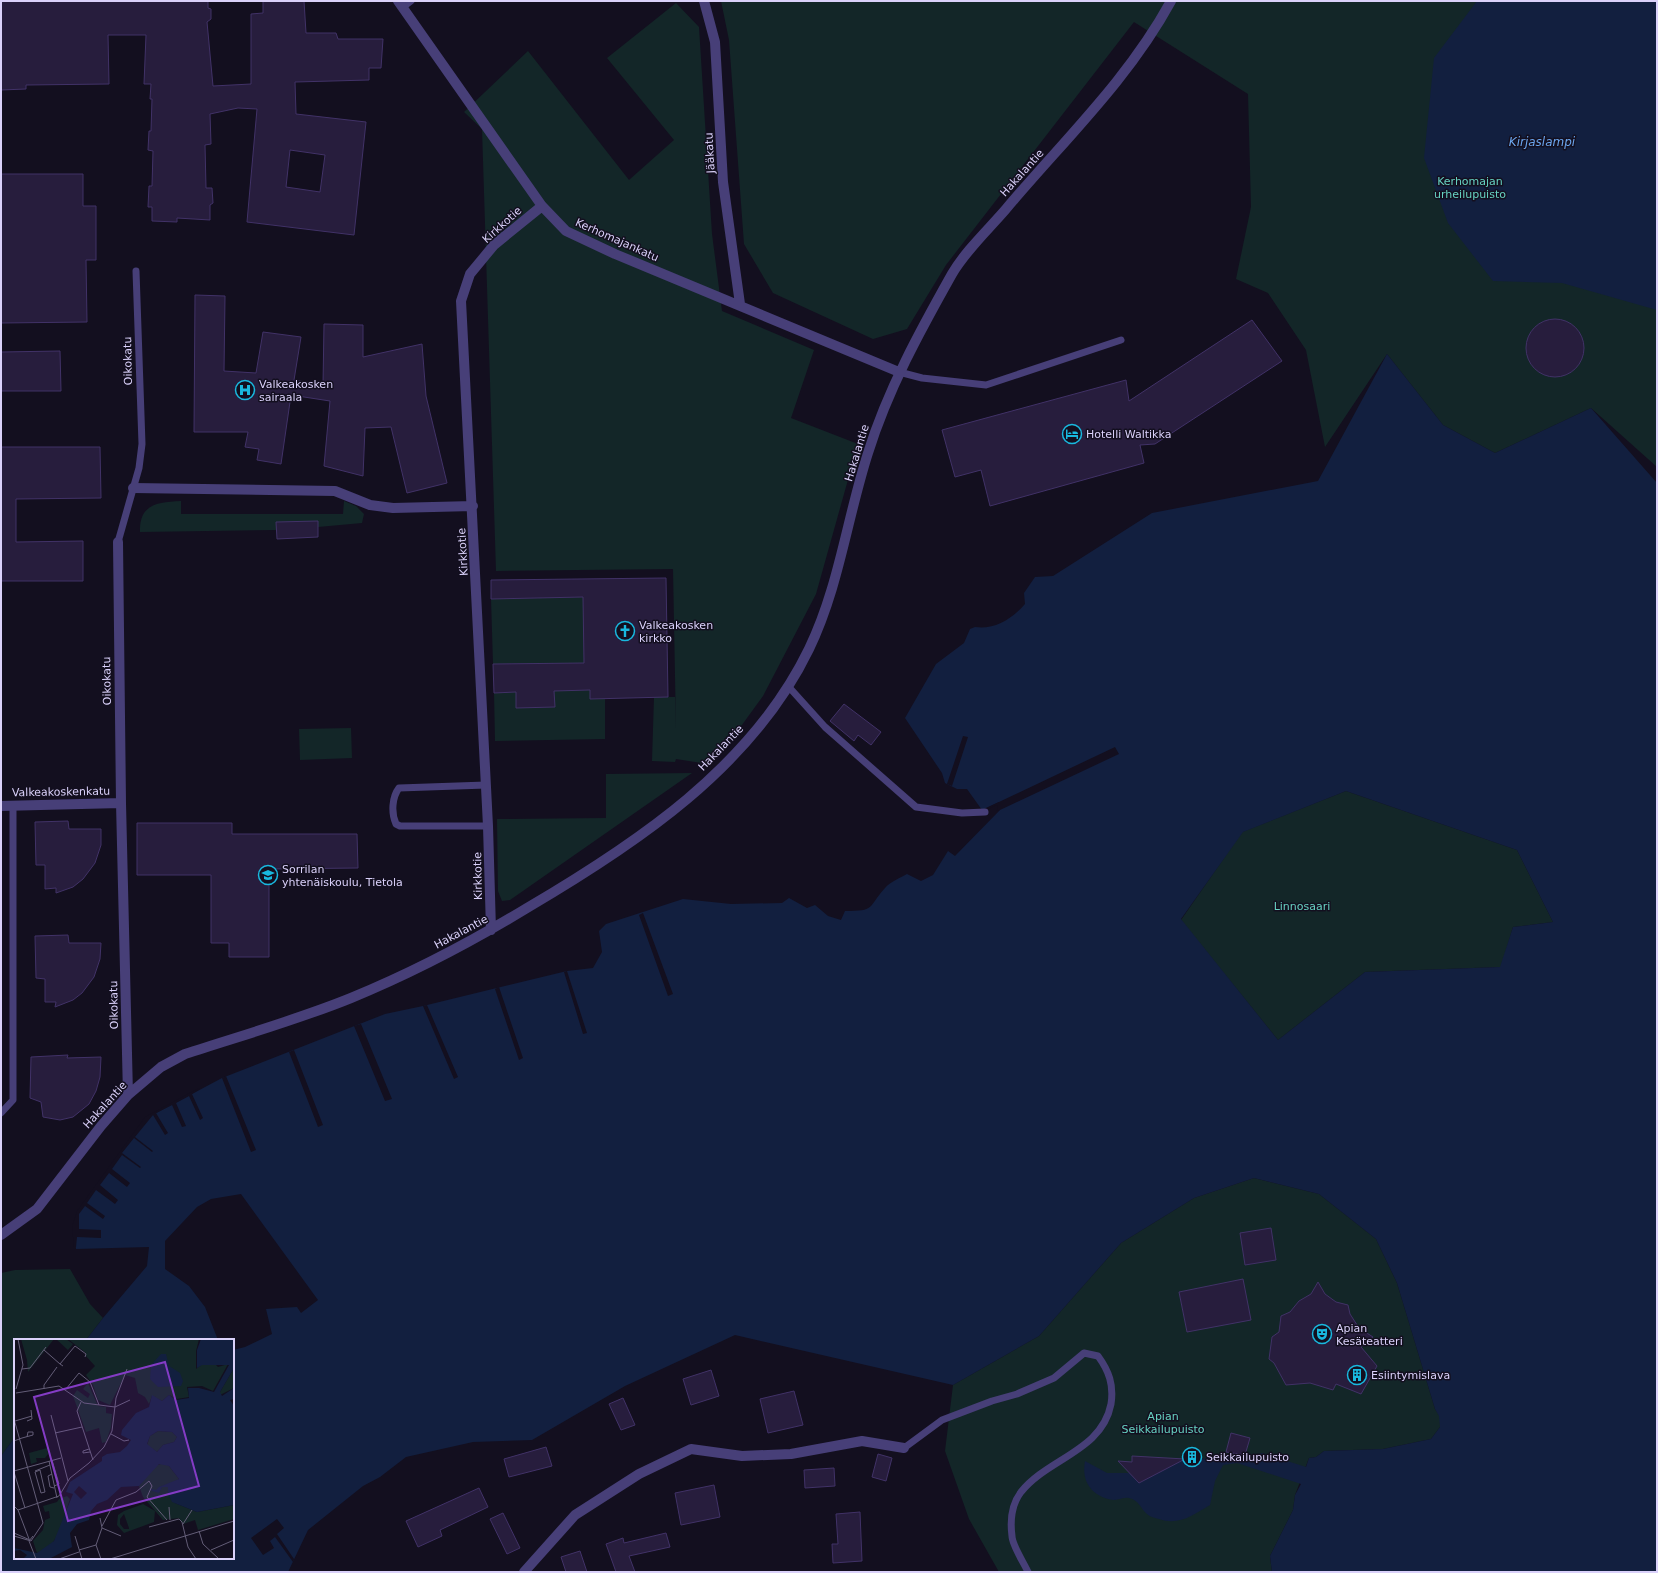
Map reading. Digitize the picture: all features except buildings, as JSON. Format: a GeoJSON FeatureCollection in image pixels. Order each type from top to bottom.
{"type":"FeatureCollection","features":[{"type":"Feature","properties":{"kind":"street","name":"Jääkatu"},"geometry":{"type":"LineString","coordinates":[[704,1],[715,42],[723,182],[740,304]]}},
{"type":"Feature","properties":{"kind":"street","name":"Hakalantie"},"geometry":{"type":"LineString","coordinates":[[1,1235],[37,1209],[101,1126],[128,1095],[161,1067],[185,1054],[350,999],[437,958],[491,930],[590,871],[667,816],[712,776],[741,746],[765,719],[788,686],[824,617],[839,566],[867,456],[887,400],[899,372],[956,268],[1108,94],[1154,33],[1171,1]]}},
{"type":"Feature","properties":{"kind":"street","name":"Kerhomajankatu"},"geometry":{"type":"LineString","coordinates":[[404,3],[542,206],[566,231],[616,254],[740,304],[899,372]]}},
{"type":"Feature","properties":{"kind":"street","name":"Kirkkotie"},"geometry":{"type":"LineString","coordinates":[[491,930],[488,826],[473,506],[461,302],[470,274],[494,245],[542,206]]}},
{"type":"Feature","properties":{"kind":"street"},"geometry":{"type":"LineString","coordinates":[[133,488],[335,491],[370,505],[393,508],[473,506]]}},
{"type":"Feature","properties":{"kind":"street","name":"Oikokatu"},"geometry":{"type":"LineString","coordinates":[[118,542],[121,803],[128,1095]]}},
{"type":"Feature","properties":{"kind":"street","name":"Valkeakoskenkatu"},"geometry":{"type":"LineString","coordinates":[[1,806],[121,803]]}},
{"type":"Feature","properties":{"kind":"street"},"geometry":{"type":"LineString","coordinates":[[524,1572],[575,1515],[639,1474],[690,1449],[742,1456],[791,1454],[862,1441],[904,1448]]}},
{"type":"Feature","properties":{"kind":"lane","name":"Oikokatu"},"geometry":{"type":"LineString","coordinates":[[118,542],[139,468],[142,444],[136,271]]}},
{"type":"Feature","properties":{"kind":"lane"},"geometry":{"type":"LineString","coordinates":[[899,372],[922,378],[986,386],[1121,340]]}},
{"type":"Feature","properties":{"kind":"lane"},"geometry":{"type":"LineString","coordinates":[[788,686],[825,727],[916,807],[962,813],[985,812]]}},
{"type":"Feature","properties":{"kind":"lane"},"geometry":{"type":"LineString","coordinates":[[486,785],[399,788],[393,800],[394,819],[396,824],[400,826],[488,826]]}},
{"type":"Feature","properties":{"kind":"lane"},"geometry":{"type":"LineString","coordinates":[[1,1113],[13,1100],[13,805]]}},
{"type":"Feature","properties":{"kind":"lane"},"geometry":{"type":"LineString","coordinates":[[904,1448],[942,1420],[992,1401],[1017,1394],[1054,1378],[1084,1353],[1098,1356],[1106,1367],[1111,1381],[1112,1394],[1107,1418],[1094,1437],[1021,1492],[1013,1508],[1012,1537],[1028,1572]]}},
{"type":"Feature","properties":{"kind":"green space","name":"Kerhomajan urheilupuisto"},"geometry":{"type":"Polygon","coordinates":[[[721,1],[1657,1],[1657,467],[1591,408],[1495,453],[1443,425],[1387,354],[1325,447],[1306,350],[1268,293],[1236,279],[1251,207],[1248,94],[1134,22],[946,265],[907,329],[873,339],[773,293],[744,244],[729,40],[721,1]]]}},
{"type":"Feature","properties":{"kind":"green space"},"geometry":{"type":"Polygon","coordinates":[[[676,3],[699,27],[712,234],[722,311],[814,350],[791,418],[858,444],[816,594],[763,696],[731,740],[708,764],[676,759],[675,762],[652,761],[654,697],[675,697],[676,730],[673,569],[496,571],[482,129],[464,112],[528,51],[629,180],[674,140],[607,58],[676,3]]]}},
{"type":"Feature","properties":{"kind":"green space"},"geometry":{"type":"Polygon","coordinates":[[[181,501],[181,514],[343,514],[344,501],[356,506],[364,514],[362,523],[318,527],[276,523],[276,530],[140,532],[143,515],[146,510],[152,506],[165,502],[181,501]]]}},
{"type":"Feature","properties":{"kind":"green space"},"geometry":{"type":"Polygon","coordinates":[[[583,597],[584,663],[493,664],[491,599],[583,597]]]}},
{"type":"Feature","properties":{"kind":"green space"},"geometry":{"type":"Polygon","coordinates":[[[590,690],[591,699],[605,699],[605,739],[495,741],[494,693],[516,692],[517,708],[554,707],[554,691],[590,690]]]}},
{"type":"Feature","properties":{"kind":"green space"},"geometry":{"type":"Polygon","coordinates":[[[351,728],[352,758],[300,760],[299,729],[351,728]]]}},
{"type":"Feature","properties":{"kind":"green space"},"geometry":{"type":"Polygon","coordinates":[[[692,773],[510,900],[502,901],[498,891],[497,819],[606,818],[606,774],[692,773]]]}},
{"type":"Feature","properties":{"kind":"green space","name":"Linnosaari"},"geometry":{"type":"Polygon","coordinates":[[[1346,791],[1517,850],[1553,922],[1513,927],[1501,967],[1365,972],[1278,1040],[1181,920],[1242,832],[1346,791]]]}},
{"type":"Feature","properties":{"kind":"green space","name":"Apian Seikkailupuisto"},"geometry":{"type":"Polygon","coordinates":[[[1254,1178],[1319,1194],[1376,1239],[1397,1283],[1435,1409],[1440,1416],[1440,1427],[1431,1439],[1383,1449],[1324,1451],[1316,1457],[1309,1458],[1295,1495],[1293,1510],[1270,1556],[1272,1572],[999,1572],[969,1519],[945,1451],[953,1385],[1039,1336],[1121,1243],[1194,1198],[1254,1178]]]}},
{"type":"Feature","properties":{"kind":"green space"},"geometry":{"type":"Polygon","coordinates":[[[70,1269],[90,1304],[103,1318],[87,1339],[14,1339],[14,1438],[1,1456],[1,1273],[15,1270],[70,1269]]]}},
{"type":"Feature","properties":{"kind":"water","name":"Kirjaslampi"},"geometry":{"type":"Polygon","coordinates":[[[1477,1],[1657,1],[1657,310],[1562,283],[1493,281],[1448,223],[1424,158],[1434,58],[1477,1]]]}},
{"type":"Feature","properties":{"kind":"water"},"geometry":{"type":"Polygon","coordinates":[[[1387,354],[1443,425],[1495,453],[1591,408],[1657,483],[1657,1572],[1272,1572],[1270,1556],[1293,1510],[1295,1495],[1301,1484],[1237,1463],[1223,1465],[1215,1481],[1210,1505],[1186,1518],[1173,1521],[1166,1521],[1150,1516],[1138,1503],[1132,1499],[1127,1498],[1114,1500],[1100,1496],[1094,1492],[1085,1476],[1085,1461],[1107,1473],[1129,1473],[1184,1459],[1220,1458],[1231,1453],[1252,1456],[1262,1453],[1306,1467],[1309,1458],[1316,1457],[1324,1451],[1383,1449],[1431,1439],[1440,1427],[1439,1416],[1435,1409],[1397,1283],[1376,1239],[1319,1194],[1254,1178],[1194,1198],[1121,1243],[1039,1336],[953,1385],[735,1335],[625,1386],[532,1440],[473,1442],[406,1457],[380,1477],[363,1486],[308,1530],[288,1572],[1,1572],[1,1456],[14,1438],[14,1559],[234,1559],[234,1350],[245,1347],[272,1334],[266,1309],[297,1307],[301,1313],[318,1300],[241,1194],[211,1199],[197,1207],[165,1241],[165,1269],[189,1286],[205,1307],[218,1339],[87,1339],[147,1266],[149,1247],[76,1249],[74,1227],[78,1212],[147,1118],[222,1078],[385,1014],[567,971],[593,968],[602,952],[599,931],[606,924],[683,899],[731,904],[782,903],[789,898],[807,908],[815,905],[828,916],[841,920],[845,911],[862,910],[870,907],[887,886],[907,874],[921,881],[933,875],[948,851],[955,856],[1000,810],[999,802],[982,810],[967,789],[957,789],[945,783],[942,773],[905,718],[936,664],[964,643],[970,629],[975,627],[989,627],[996,625],[1008,619],[1020,609],[1025,604],[1024,593],[1035,577],[1053,576],[1152,513],[1318,481],[1387,354]],[[1346,791],[1243,832],[1181,919],[1278,1040],[1365,972],[1500,967],[1513,927],[1553,922],[1517,850],[1346,791]]]}},
{"type":"Feature","properties":{"kind":"pier"},"geometry":{"type":"Polygon","coordinates":[[[963,736],[968,737],[952,786],[947,784],[963,736]]]}},
{"type":"Feature","properties":{"kind":"pier"},"geometry":{"type":"Polygon","coordinates":[[[1115,747],[1119,754],[1000,810],[996,811],[998,809],[997,805],[984,811],[982,810],[1115,747]]]}},
{"type":"Feature","properties":{"kind":"pier"},"geometry":{"type":"Polygon","coordinates":[[[643,913],[673,994],[668,996],[639,915],[643,913]]]}},
{"type":"Feature","properties":{"kind":"pier"},"geometry":{"type":"Polygon","coordinates":[[[567,971],[587,1033],[583,1034],[564,972],[567,971]]]}},
{"type":"Feature","properties":{"kind":"pier"},"geometry":{"type":"Polygon","coordinates":[[[499,987],[523,1058],[519,1060],[495,989],[499,987]]]}},
{"type":"Feature","properties":{"kind":"pier"},"geometry":{"type":"Polygon","coordinates":[[[427,1005],[458,1077],[454,1079],[423,1006],[427,1005]]]}},
{"type":"Feature","properties":{"kind":"pier"},"geometry":{"type":"Polygon","coordinates":[[[361,1024],[392,1099],[385,1101],[354,1026],[361,1024]]]}},
{"type":"Feature","properties":{"kind":"pier"},"geometry":{"type":"Polygon","coordinates":[[[294,1050],[323,1125],[318,1127],[289,1052],[294,1050]]]}},
{"type":"Feature","properties":{"kind":"pier"},"geometry":{"type":"Polygon","coordinates":[[[226,1076],[256,1150],[251,1152],[222,1078],[226,1076]]]}},
{"type":"Feature","properties":{"kind":"pier"},"geometry":{"type":"Polygon","coordinates":[[[199,1088],[200,1089],[192,1094],[203,1118],[200,1120],[189,1096],[176,1103],[186,1126],[182,1127],[172,1105],[156,1113],[168,1133],[165,1135],[153,1115],[135,1137],[153,1151],[152,1152],[134,1138],[122,1153],[141,1167],[140,1168],[122,1155],[112,1169],[130,1183],[127,1187],[109,1173],[100,1185],[118,1200],[115,1204],[96,1190],[87,1203],[105,1216],[103,1219],[85,1206],[79,1214],[79,1229],[101,1230],[101,1238],[77,1237],[76,1247],[74,1247],[72,1227],[77,1211],[145,1117],[199,1088]]]}},
{"type":"Feature","properties":{"kind":"pier"},"geometry":{"type":"Polygon","coordinates":[[[277,1519],[284,1528],[277,1534],[294,1559],[293,1562],[275,1537],[270,1541],[274,1548],[263,1555],[251,1538],[277,1519]]]}},
{"type":"Feature","properties":{"kind":"place","name":"Valkeakosken sairaala"},"geometry":{"type":"Point","coordinates":[245,390]}},
{"type":"Feature","properties":{"kind":"place","name":"Hotelli Waltikka"},"geometry":{"type":"Point","coordinates":[1072,434]}},
{"type":"Feature","properties":{"kind":"place","name":"Valkeakosken kirkko"},"geometry":{"type":"Point","coordinates":[625,631]}},
{"type":"Feature","properties":{"kind":"place","name":"Sorrilan yhtenäiskoulu, Tietola"},"geometry":{"type":"Point","coordinates":[268,875]}},
{"type":"Feature","properties":{"kind":"place","name":"Apian Kesäteatteri"},"geometry":{"type":"Point","coordinates":[1322,1334]}},
{"type":"Feature","properties":{"kind":"place","name":"Esiintymislava"},"geometry":{"type":"Point","coordinates":[1357,1375]}},
{"type":"Feature","properties":{"kind":"place","name":"Seikkailupuisto"},"geometry":{"type":"Point","coordinates":[1192,1457]}}]}
